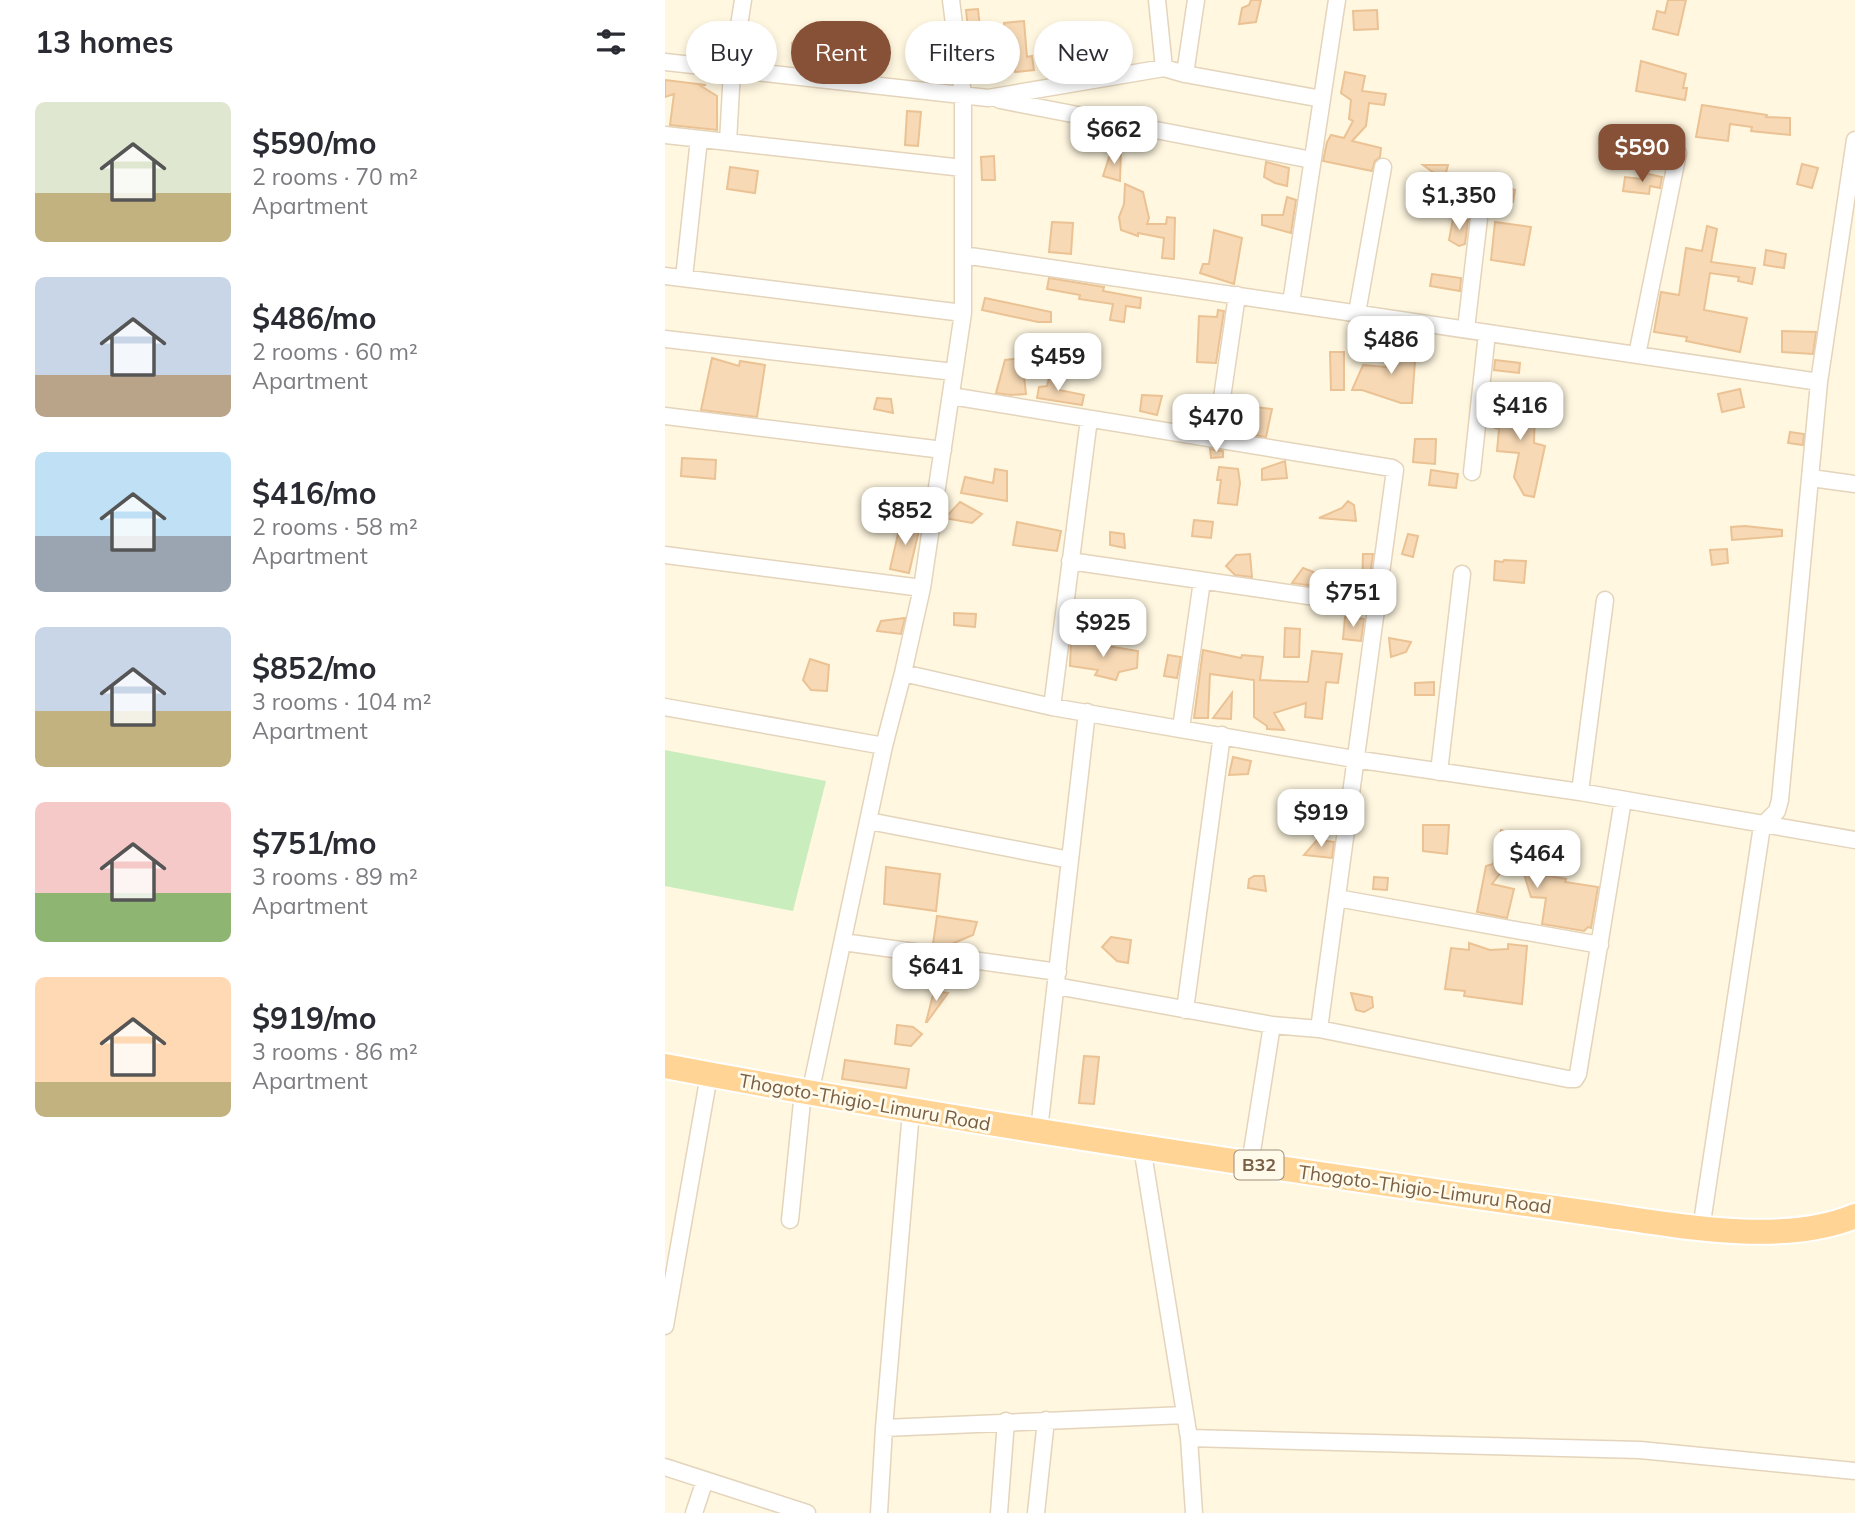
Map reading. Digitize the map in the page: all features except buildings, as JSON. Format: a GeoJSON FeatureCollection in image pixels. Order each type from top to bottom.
{"type":"FeatureCollection","features":[{"type":"Feature","properties":{"kind":"highway","name":"Thogoto-Thigio-Limuru Road"},"geometry":{"type":"LineString","coordinates":[[665,1066],[911,1111],[1250,1164],[1701,1229],[1799,1229],[1843,1221],[1855,1216]]}},
{"type":"Feature","properties":{"kind":"street"},"geometry":{"type":"LineString","coordinates":[[740,21],[743,0]]}},
{"type":"Feature","properties":{"kind":"street"},"geometry":{"type":"LineString","coordinates":[[790,1220],[807,1093],[922,588],[963,313],[963,95],[951,0]]}},
{"type":"Feature","properties":{"kind":"street"},"geometry":{"type":"LineString","coordinates":[[1157,0],[1164,68]]}},
{"type":"Feature","properties":{"kind":"street"},"geometry":{"type":"LineString","coordinates":[[1185,74],[1196,0]]}},
{"type":"Feature","properties":{"kind":"street"},"geometry":{"type":"LineString","coordinates":[[1290,303],[1338,0]]}},
{"type":"Feature","properties":{"kind":"street"},"geometry":{"type":"LineString","coordinates":[[665,62],[686,64]]}},
{"type":"Feature","properties":{"kind":"street"},"geometry":{"type":"LineString","coordinates":[[988,98],[1164,68],[1322,99]]}},
{"type":"Feature","properties":{"kind":"street"},"geometry":{"type":"LineString","coordinates":[[777,74],[988,98],[1312,160]]}},
{"type":"Feature","properties":{"kind":"street"},"geometry":{"type":"LineString","coordinates":[[728,142],[731,84]]}},
{"type":"Feature","properties":{"kind":"street"},"geometry":{"type":"LineString","coordinates":[[665,135],[963,168]]}},
{"type":"Feature","properties":{"kind":"street"},"geometry":{"type":"LineString","coordinates":[[684,278],[699,139]]}},
{"type":"Feature","properties":{"kind":"street"},"geometry":{"type":"LineString","coordinates":[[1701,1229],[1762,825],[1777,811],[1780,800],[1819,382],[1855,140]]}},
{"type":"Feature","properties":{"kind":"street"},"geometry":{"type":"LineString","coordinates":[[1637,355],[1678,153]]}},
{"type":"Feature","properties":{"kind":"street"},"geometry":{"type":"LineString","coordinates":[[1357,313],[1383,167]]}},
{"type":"Feature","properties":{"kind":"street"},"geometry":{"type":"LineString","coordinates":[[1466,330],[1481,201]]}},
{"type":"Feature","properties":{"kind":"street"},"geometry":{"type":"LineString","coordinates":[[963,254],[1819,382]]}},
{"type":"Feature","properties":{"kind":"street"},"geometry":{"type":"LineString","coordinates":[[665,276],[963,313]]}},
{"type":"Feature","properties":{"kind":"street"},"geometry":{"type":"LineString","coordinates":[[1216,439],[1237,295]]}},
{"type":"Feature","properties":{"kind":"street"},"geometry":{"type":"LineString","coordinates":[[1472,472],[1487,333]]}},
{"type":"Feature","properties":{"kind":"street"},"geometry":{"type":"LineString","coordinates":[[665,339],[954,372]]}},
{"type":"Feature","properties":{"kind":"street"},"geometry":{"type":"LineString","coordinates":[[951,396],[1395,470],[1319,1029]]}},
{"type":"Feature","properties":{"kind":"street"},"geometry":{"type":"LineString","coordinates":[[665,416],[943,450]]}},
{"type":"Feature","properties":{"kind":"street"},"geometry":{"type":"LineString","coordinates":[[1052,707],[1089,419]]}},
{"type":"Feature","properties":{"kind":"street"},"geometry":{"type":"LineString","coordinates":[[1811,478],[1855,484]]}},
{"type":"Feature","properties":{"kind":"street"},"geometry":{"type":"LineString","coordinates":[[665,555],[922,588]]}},
{"type":"Feature","properties":{"kind":"street"},"geometry":{"type":"LineString","coordinates":[[1070,561],[1376,606]]}},
{"type":"Feature","properties":{"kind":"street"},"geometry":{"type":"LineString","coordinates":[[1439,772],[1462,573]]}},
{"type":"Feature","properties":{"kind":"street"},"geometry":{"type":"LineString","coordinates":[[1181,728],[1202,580]]}},
{"type":"Feature","properties":{"kind":"street"},"geometry":{"type":"LineString","coordinates":[[1580,792],[1605,600]]}},
{"type":"Feature","properties":{"kind":"street"},"geometry":{"type":"LineString","coordinates":[[903,673],[1052,707],[1354,760],[1580,792],[1855,840]]}},
{"type":"Feature","properties":{"kind":"street"},"geometry":{"type":"LineString","coordinates":[[665,707],[884,746]]}},
{"type":"Feature","properties":{"kind":"street"},"geometry":{"type":"LineString","coordinates":[[1039,1130],[1087,712]]}},
{"type":"Feature","properties":{"kind":"street"},"geometry":{"type":"LineString","coordinates":[[1185,1010],[1222,735]]}},
{"type":"Feature","properties":{"kind":"street"},"geometry":{"type":"LineString","coordinates":[[843,942],[1057,979],[1185,1010],[1272,1025],[1319,1029],[1575,1079],[1579,1074],[1611,860],[1623,800]]}},
{"type":"Feature","properties":{"kind":"street"},"geometry":{"type":"LineString","coordinates":[[869,821],[1070,860]]}},
{"type":"Feature","properties":{"kind":"street"},"geometry":{"type":"LineString","coordinates":[[1337,898],[1600,945]]}},
{"type":"Feature","properties":{"kind":"street"},"geometry":{"type":"LineString","coordinates":[[1250,1164],[1272,1025]]}},
{"type":"Feature","properties":{"kind":"street"},"geometry":{"type":"LineString","coordinates":[[665,1326],[709,1075]]}},
{"type":"Feature","properties":{"kind":"street"},"geometry":{"type":"LineString","coordinates":[[879,1513],[911,1111]]}},
{"type":"Feature","properties":{"kind":"street"},"geometry":{"type":"LineString","coordinates":[[1142,1147],[1189,1438],[1194,1513]]}},
{"type":"Feature","properties":{"kind":"street"},"geometry":{"type":"LineString","coordinates":[[884,1428],[1185,1415]]}},
{"type":"Feature","properties":{"kind":"street"},"geometry":{"type":"LineString","coordinates":[[1036,1513],[1046,1420]]}},
{"type":"Feature","properties":{"kind":"street"},"geometry":{"type":"LineString","coordinates":[[999,1513],[1006,1421]]}},
{"type":"Feature","properties":{"kind":"street"},"geometry":{"type":"LineString","coordinates":[[1189,1438],[1640,1451],[1855,1471]]}},
{"type":"Feature","properties":{"kind":"street"},"geometry":{"type":"LineString","coordinates":[[665,1467],[807,1513]]}},
{"type":"Feature","properties":{"kind":"street"},"geometry":{"type":"LineString","coordinates":[[694,1513],[705,1480]]}},
{"type":"Feature","properties":{"kind":"green space"},"geometry":{"type":"Polygon","coordinates":[[[665,750],[826,781],[793,911],[665,886],[665,750]]]}}]}
